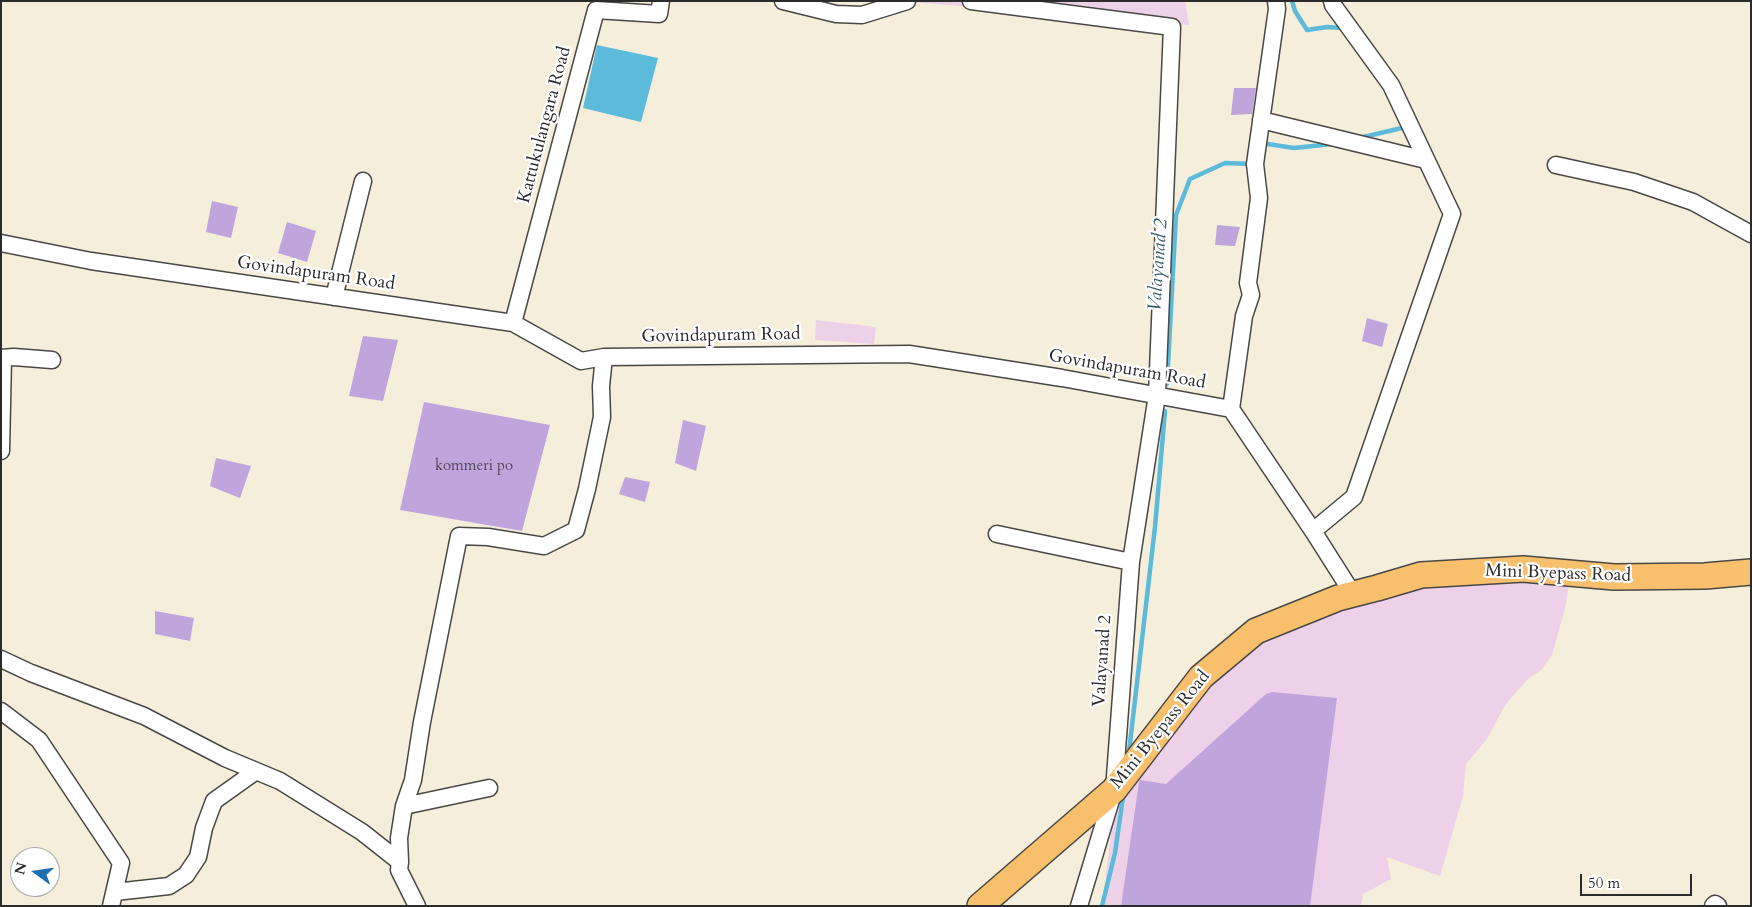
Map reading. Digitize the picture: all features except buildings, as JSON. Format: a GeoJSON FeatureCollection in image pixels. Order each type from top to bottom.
{"type":"FeatureCollection","features":[{"type":"Feature","properties":{"kind":"main road","name":"Mini Byepass Road"},"geometry":{"type":"LineString","coordinates":[[980,906],[1114,790],[1201,677],[1256,631],[1338,598],[1421,574],[1523,569],[1614,577],[1705,576],[1751,572]]}},
{"type":"Feature","properties":{"kind":"street","name":"Kattukulangara Road"},"geometry":{"type":"LineString","coordinates":[[514,323],[596,10],[659,14],[661,1]]}},
{"type":"Feature","properties":{"kind":"street"},"geometry":{"type":"LineString","coordinates":[[783,1],[836,14],[862,15],[907,1]]}},
{"type":"Feature","properties":{"kind":"street","name":"Valayanad 2"},"geometry":{"type":"LineString","coordinates":[[971,1],[1172,27],[1157,395],[1131,562],[1114,790],[1079,906]]}},
{"type":"Feature","properties":{"kind":"street"},"geometry":{"type":"LineString","coordinates":[[1276,1],[1277,8],[1255,164],[1259,198],[1248,283],[1251,294],[1244,316],[1231,409],[1353,594]]}},
{"type":"Feature","properties":{"kind":"street"},"geometry":{"type":"LineString","coordinates":[[1313,531],[1354,498],[1452,214],[1391,85],[1332,1]]}},
{"type":"Feature","properties":{"kind":"street"},"geometry":{"type":"LineString","coordinates":[[1261,120],[1426,160]]}},
{"type":"Feature","properties":{"kind":"street"},"geometry":{"type":"LineString","coordinates":[[1556,165],[1634,182],[1693,202],[1751,234]]}},
{"type":"Feature","properties":{"kind":"street"},"geometry":{"type":"LineString","coordinates":[[334,297],[363,181]]}},
{"type":"Feature","properties":{"kind":"street","name":"Govindapuram Road"},"geometry":{"type":"LineString","coordinates":[[1,243],[90,261],[514,323],[582,361],[604,357],[909,354],[1062,378],[1231,409]]}},
{"type":"Feature","properties":{"kind":"street"},"geometry":{"type":"LineString","coordinates":[[417,906],[399,870],[400,838],[404,806],[413,780],[422,722],[458,536],[488,537],[544,546],[576,530],[587,489],[602,417],[601,386],[604,357]]}},
{"type":"Feature","properties":{"kind":"street"},"geometry":{"type":"LineString","coordinates":[[1,451],[2,358],[52,360]]}},
{"type":"Feature","properties":{"kind":"street"},"geometry":{"type":"LineString","coordinates":[[998,534],[1131,562]]}},
{"type":"Feature","properties":{"kind":"street"},"geometry":{"type":"LineString","coordinates":[[1,659],[31,673],[144,716],[225,758],[280,781],[362,832],[400,862]]}},
{"type":"Feature","properties":{"kind":"street"},"geometry":{"type":"LineString","coordinates":[[1,711],[39,740],[121,863],[113,899],[169,886],[186,875],[198,857],[204,828],[214,801],[256,771]]}},
{"type":"Feature","properties":{"kind":"street"},"geometry":{"type":"LineString","coordinates":[[404,806],[489,788]]}},
{"type":"Feature","properties":{"kind":"street"},"geometry":{"type":"LineString","coordinates":[[1713,906],[1715,904],[1718,906]]}},
{"type":"Feature","properties":{"kind":"shaded area"},"geometry":{"type":"Polygon","coordinates":[[[899,1],[1185,1],[1189,25],[1104,18],[899,1]]]}},
{"type":"Feature","properties":{"kind":"shaded area"},"geometry":{"type":"Polygon","coordinates":[[[816,320],[876,327],[874,344],[815,340],[816,320]]]}},
{"type":"Feature","properties":{"kind":"shaded area"},"geometry":{"type":"Polygon","coordinates":[[[1505,582],[1569,584],[1565,608],[1552,655],[1541,670],[1528,679],[1505,705],[1487,739],[1466,764],[1463,796],[1440,876],[1387,857],[1391,879],[1363,894],[1361,906],[1102,906],[1116,796],[1187,709],[1248,647],[1341,604],[1413,587],[1505,582]]]}},
{"type":"Feature","properties":{"kind":"water"},"geometry":{"type":"Polygon","coordinates":[[[597,45],[658,58],[641,122],[583,108],[597,45]]]}},
{"type":"Feature","properties":{"kind":"waterway"},"geometry":{"type":"LineString","coordinates":[[1292,1],[1295,11],[1307,30],[1327,27],[1343,28]]}},
{"type":"Feature","properties":{"kind":"waterway","name":"Valayanad 2"},"geometry":{"type":"LineString","coordinates":[[1359,138],[1402,128]]}},
{"type":"Feature","properties":{"kind":"waterway","name":"Valayanad 2"},"geometry":{"type":"LineString","coordinates":[[1261,143],[1294,148],[1332,144]]}},
{"type":"Feature","properties":{"kind":"waterway","name":"Valayanad 2"},"geometry":{"type":"LineString","coordinates":[[1167,384],[1176,215],[1190,179],[1225,163],[1252,164]]}},
{"type":"Feature","properties":{"kind":"waterway"},"geometry":{"type":"LineString","coordinates":[[1129,752],[1155,527],[1165,411]]}},
{"type":"Feature","properties":{"kind":"waterway"},"geometry":{"type":"LineString","coordinates":[[1102,906],[1115,853],[1123,797]]}}]}
